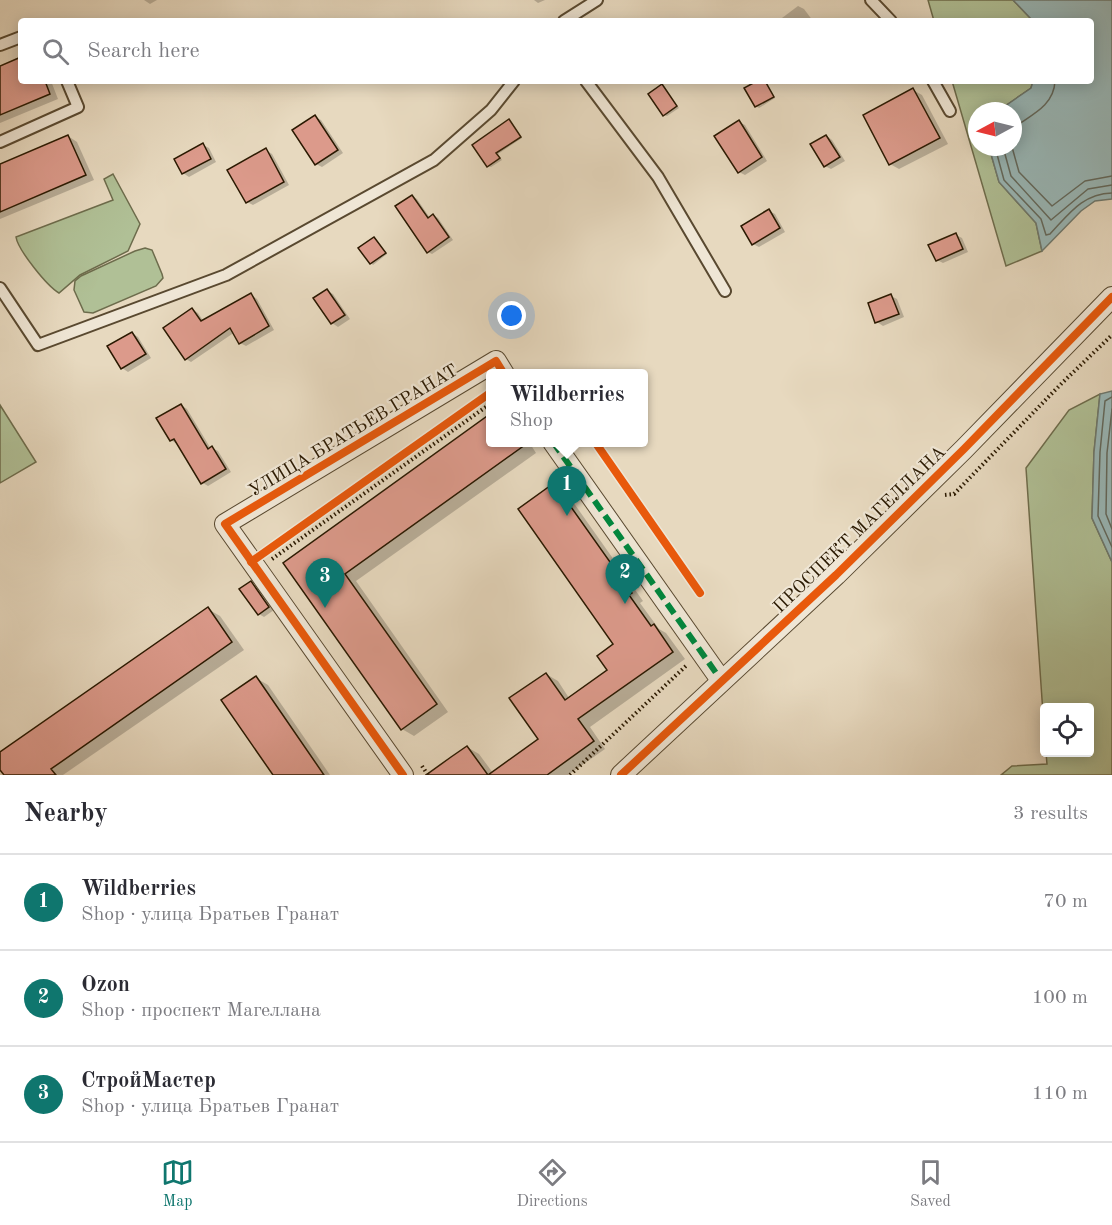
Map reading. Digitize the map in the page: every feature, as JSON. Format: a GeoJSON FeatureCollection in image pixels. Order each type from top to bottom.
{"type":"FeatureCollection","features":[{"type":"Feature","properties":{"kind":"street","name":"ПРОСПЕКТ МАГЕЛЛАНА"},"geometry":{"type":"LineString","coordinates":[[621,775],[861,550],[1112,297]]}},
{"type":"Feature","properties":{"kind":"street","name":"УЛИЦА БРАТЬЕВ ГРАНАТ"},"geometry":{"type":"LineString","coordinates":[[257,570],[225,524],[486,375]]}},
{"type":"Feature","properties":{"kind":"street"},"geometry":{"type":"LineString","coordinates":[[557,447],[721,680]]}},
{"type":"Feature","properties":{"kind":"street"},"geometry":{"type":"LineString","coordinates":[[257,570],[403,775]]}},
{"type":"Feature","properties":{"kind":"lane"},"geometry":{"type":"LineString","coordinates":[[569,18],[597,0]]}},
{"type":"Feature","properties":{"kind":"lane"},"geometry":{"type":"LineString","coordinates":[[871,0],[888,18]]}},
{"type":"Feature","properties":{"kind":"lane"},"geometry":{"type":"LineString","coordinates":[[0,45],[18,38]]}},
{"type":"Feature","properties":{"kind":"lane"},"geometry":{"type":"LineString","coordinates":[[0,142],[78,107],[68,84]]}},
{"type":"Feature","properties":{"kind":"lane"},"geometry":{"type":"LineString","coordinates":[[0,288],[38,345],[226,275],[434,160],[491,110],[512,84]]}},
{"type":"Feature","properties":{"kind":"lane"},"geometry":{"type":"LineString","coordinates":[[588,84],[658,177],[725,291]]}},
{"type":"Feature","properties":{"kind":"lane"},"geometry":{"type":"LineString","coordinates":[[935,84],[950,111]]}},
{"type":"Feature","properties":{"kind":"path"},"geometry":{"type":"LineString","coordinates":[[414,447],[486,396]]}},
{"type":"Feature","properties":{"kind":"path"},"geometry":{"type":"LineString","coordinates":[[257,570],[486,407]]}},
{"type":"Feature","properties":{"kind":"path"},"geometry":{"type":"LineString","coordinates":[[570,775],[701,652]]}},
{"type":"Feature","properties":{"kind":"green space"},"geometry":{"type":"Polygon","coordinates":[[[928,0],[1013,0],[1030,18],[933,18],[928,0]]]}},
{"type":"Feature","properties":{"kind":"green space"},"geometry":{"type":"Polygon","coordinates":[[[953,84],[1032,84],[1031,88],[1011,102],[968,102],[968,136],[953,84]]]}},
{"type":"Feature","properties":{"kind":"green space"},"geometry":{"type":"Polygon","coordinates":[[[974,156],[992,156],[999,182],[1036,223],[1042,251],[1006,266],[974,156]]]}},
{"type":"Feature","properties":{"kind":"green space"},"geometry":{"type":"Polygon","coordinates":[[[113,174],[140,224],[128,251],[80,275],[59,293],[34,267],[16,237],[113,200],[104,179],[113,174]]]}},
{"type":"Feature","properties":{"kind":"green space"},"geometry":{"type":"Polygon","coordinates":[[[145,248],[152,250],[162,274],[163,278],[156,286],[93,313],[84,312],[74,290],[75,281],[81,276],[145,248]]]}},
{"type":"Feature","properties":{"kind":"green space"},"geometry":{"type":"Polygon","coordinates":[[[1100,394],[1094,452],[1092,518],[1112,562],[1112,775],[1001,775],[1012,766],[1047,764],[1046,757],[1094,757],[1094,703],[1042,703],[1026,468],[1069,410],[1100,394]]]}},
{"type":"Feature","properties":{"kind":"green space"},"geometry":{"type":"Polygon","coordinates":[[[0,405],[36,462],[0,483],[0,405]]]}},
{"type":"Feature","properties":{"kind":"water"},"geometry":{"type":"Polygon","coordinates":[[[1013,0],[1112,0],[1112,199],[1095,201],[1081,211],[1042,251],[1036,223],[999,182],[992,156],[1022,156],[1022,102],[1011,102],[1031,88],[1032,84],[1094,84],[1094,18],[1030,18],[1013,0]]]}},
{"type":"Feature","properties":{"kind":"water"},"geometry":{"type":"Polygon","coordinates":[[[1112,391],[1112,562],[1092,518],[1094,452],[1100,394],[1112,391]]]}},
{"type":"Feature","properties":{"kind":"building"},"geometry":{"type":"Polygon","coordinates":[[[18,58],[18,84],[46,84],[50,94],[0,115],[0,66],[18,58]]]}},
{"type":"Feature","properties":{"kind":"building"},"geometry":{"type":"Polygon","coordinates":[[[662,84],[677,106],[663,116],[648,94],[662,84]]]}},
{"type":"Feature","properties":{"kind":"building"},"geometry":{"type":"Polygon","coordinates":[[[751,84],[767,84],[774,97],[755,107],[744,88],[751,84]]]}},
{"type":"Feature","properties":{"kind":"building"},"geometry":{"type":"Polygon","coordinates":[[[913,88],[940,138],[889,165],[863,115],[913,88]]]}},
{"type":"Feature","properties":{"kind":"building"},"geometry":{"type":"Polygon","coordinates":[[[315,115],[338,150],[315,165],[292,130],[315,115]]]}},
{"type":"Feature","properties":{"kind":"building"},"geometry":{"type":"Polygon","coordinates":[[[509,119],[521,137],[496,153],[500,158],[487,167],[472,145],[509,119]]]}},
{"type":"Feature","properties":{"kind":"building"},"geometry":{"type":"Polygon","coordinates":[[[739,120],[762,157],[738,173],[714,136],[739,120]]]}},
{"type":"Feature","properties":{"kind":"building"},"geometry":{"type":"Polygon","coordinates":[[[68,135],[86,175],[0,212],[0,164],[68,135]]]}},
{"type":"Feature","properties":{"kind":"building"},"geometry":{"type":"Polygon","coordinates":[[[826,135],[840,157],[824,167],[810,144],[826,135]]]}},
{"type":"Feature","properties":{"kind":"building"},"geometry":{"type":"Polygon","coordinates":[[[203,143],[211,159],[182,174],[174,159],[203,143]]]}},
{"type":"Feature","properties":{"kind":"building"},"geometry":{"type":"Polygon","coordinates":[[[266,148],[284,182],[246,203],[227,170],[266,148]]]}},
{"type":"Feature","properties":{"kind":"building"},"geometry":{"type":"Polygon","coordinates":[[[412,195],[428,218],[433,214],[449,237],[427,253],[395,206],[412,195]]]}},
{"type":"Feature","properties":{"kind":"building"},"geometry":{"type":"Polygon","coordinates":[[[769,209],[780,228],[752,245],[741,226],[769,209]]]}},
{"type":"Feature","properties":{"kind":"building"},"geometry":{"type":"Polygon","coordinates":[[[956,233],[963,249],[936,261],[928,245],[956,233]]]}},
{"type":"Feature","properties":{"kind":"building"},"geometry":{"type":"Polygon","coordinates":[[[374,237],[386,253],[370,264],[358,248],[374,237]]]}},
{"type":"Feature","properties":{"kind":"building"},"geometry":{"type":"Polygon","coordinates":[[[327,289],[345,315],[331,324],[313,298],[327,289]]]}},
{"type":"Feature","properties":{"kind":"building"},"geometry":{"type":"Polygon","coordinates":[[[251,293],[269,326],[239,344],[230,328],[185,360],[163,328],[192,308],[201,321],[251,293]]]}},
{"type":"Feature","properties":{"kind":"building"},"geometry":{"type":"Polygon","coordinates":[[[891,294],[899,314],[875,323],[868,303],[891,294]]]}},
{"type":"Feature","properties":{"kind":"building"},"geometry":{"type":"Polygon","coordinates":[[[132,332],[146,354],[121,369],[107,346],[132,332]]]}},
{"type":"Feature","properties":{"kind":"building"},"geometry":{"type":"Polygon","coordinates":[[[181,404],[208,449],[212,446],[226,469],[201,484],[174,439],[170,441],[156,418],[181,404]]]}},
{"type":"Feature","properties":{"kind":"building"},"geometry":{"type":"Polygon","coordinates":[[[486,417],[486,447],[522,447],[345,574],[437,704],[401,730],[283,563],[486,417]]]}},
{"type":"Feature","properties":{"kind":"building"},"geometry":{"type":"Polygon","coordinates":[[[554,483],[632,593],[629,595],[651,626],[654,624],[673,652],[578,719],[594,741],[547,775],[488,775],[538,739],[509,698],[546,673],[565,700],[607,670],[597,656],[613,644],[518,509],[554,483]]]}},
{"type":"Feature","properties":{"kind":"building"},"geometry":{"type":"Polygon","coordinates":[[[251,581],[269,607],[258,615],[239,589],[251,581]]]}},
{"type":"Feature","properties":{"kind":"building"},"geometry":{"type":"Polygon","coordinates":[[[208,607],[232,642],[51,769],[56,775],[4,775],[0,770],[0,752],[208,607]]]}},
{"type":"Feature","properties":{"kind":"building"},"geometry":{"type":"Polygon","coordinates":[[[256,676],[324,775],[273,775],[221,700],[256,676]]]}},
{"type":"Feature","properties":{"kind":"building"},"geometry":{"type":"Polygon","coordinates":[[[467,746],[488,775],[426,775],[451,757],[467,746]]]}},
{"type":"Feature","properties":{"kind":"marked path"},"geometry":{"type":"LineString","coordinates":[[557,447],[721,680]]}},
{"type":"Feature","properties":{"kind":"cycle path"},"geometry":{"type":"LineString","coordinates":[[621,775],[836,575],[964,449],[1112,297]]}},
{"type":"Feature","properties":{"kind":"cycle path"},"geometry":{"type":"LineString","coordinates":[[403,775],[225,524],[496,361],[501,369]]}},
{"type":"Feature","properties":{"kind":"cycle path"},"geometry":{"type":"LineString","coordinates":[[251,562],[486,396]]}},
{"type":"Feature","properties":{"kind":"cycle path"},"geometry":{"type":"LineString","coordinates":[[598,447],[700,593]]}},
{"type":"Feature","properties":{"kind":"place","name":"Wildberries"},"geometry":{"type":"Point","coordinates":[567,516]}},
{"type":"Feature","properties":{"kind":"place","name":"Ozon"},"geometry":{"type":"Point","coordinates":[625,604]}},
{"type":"Feature","properties":{"kind":"place","name":"СтройМастер"},"geometry":{"type":"Point","coordinates":[325,608]}}]}
